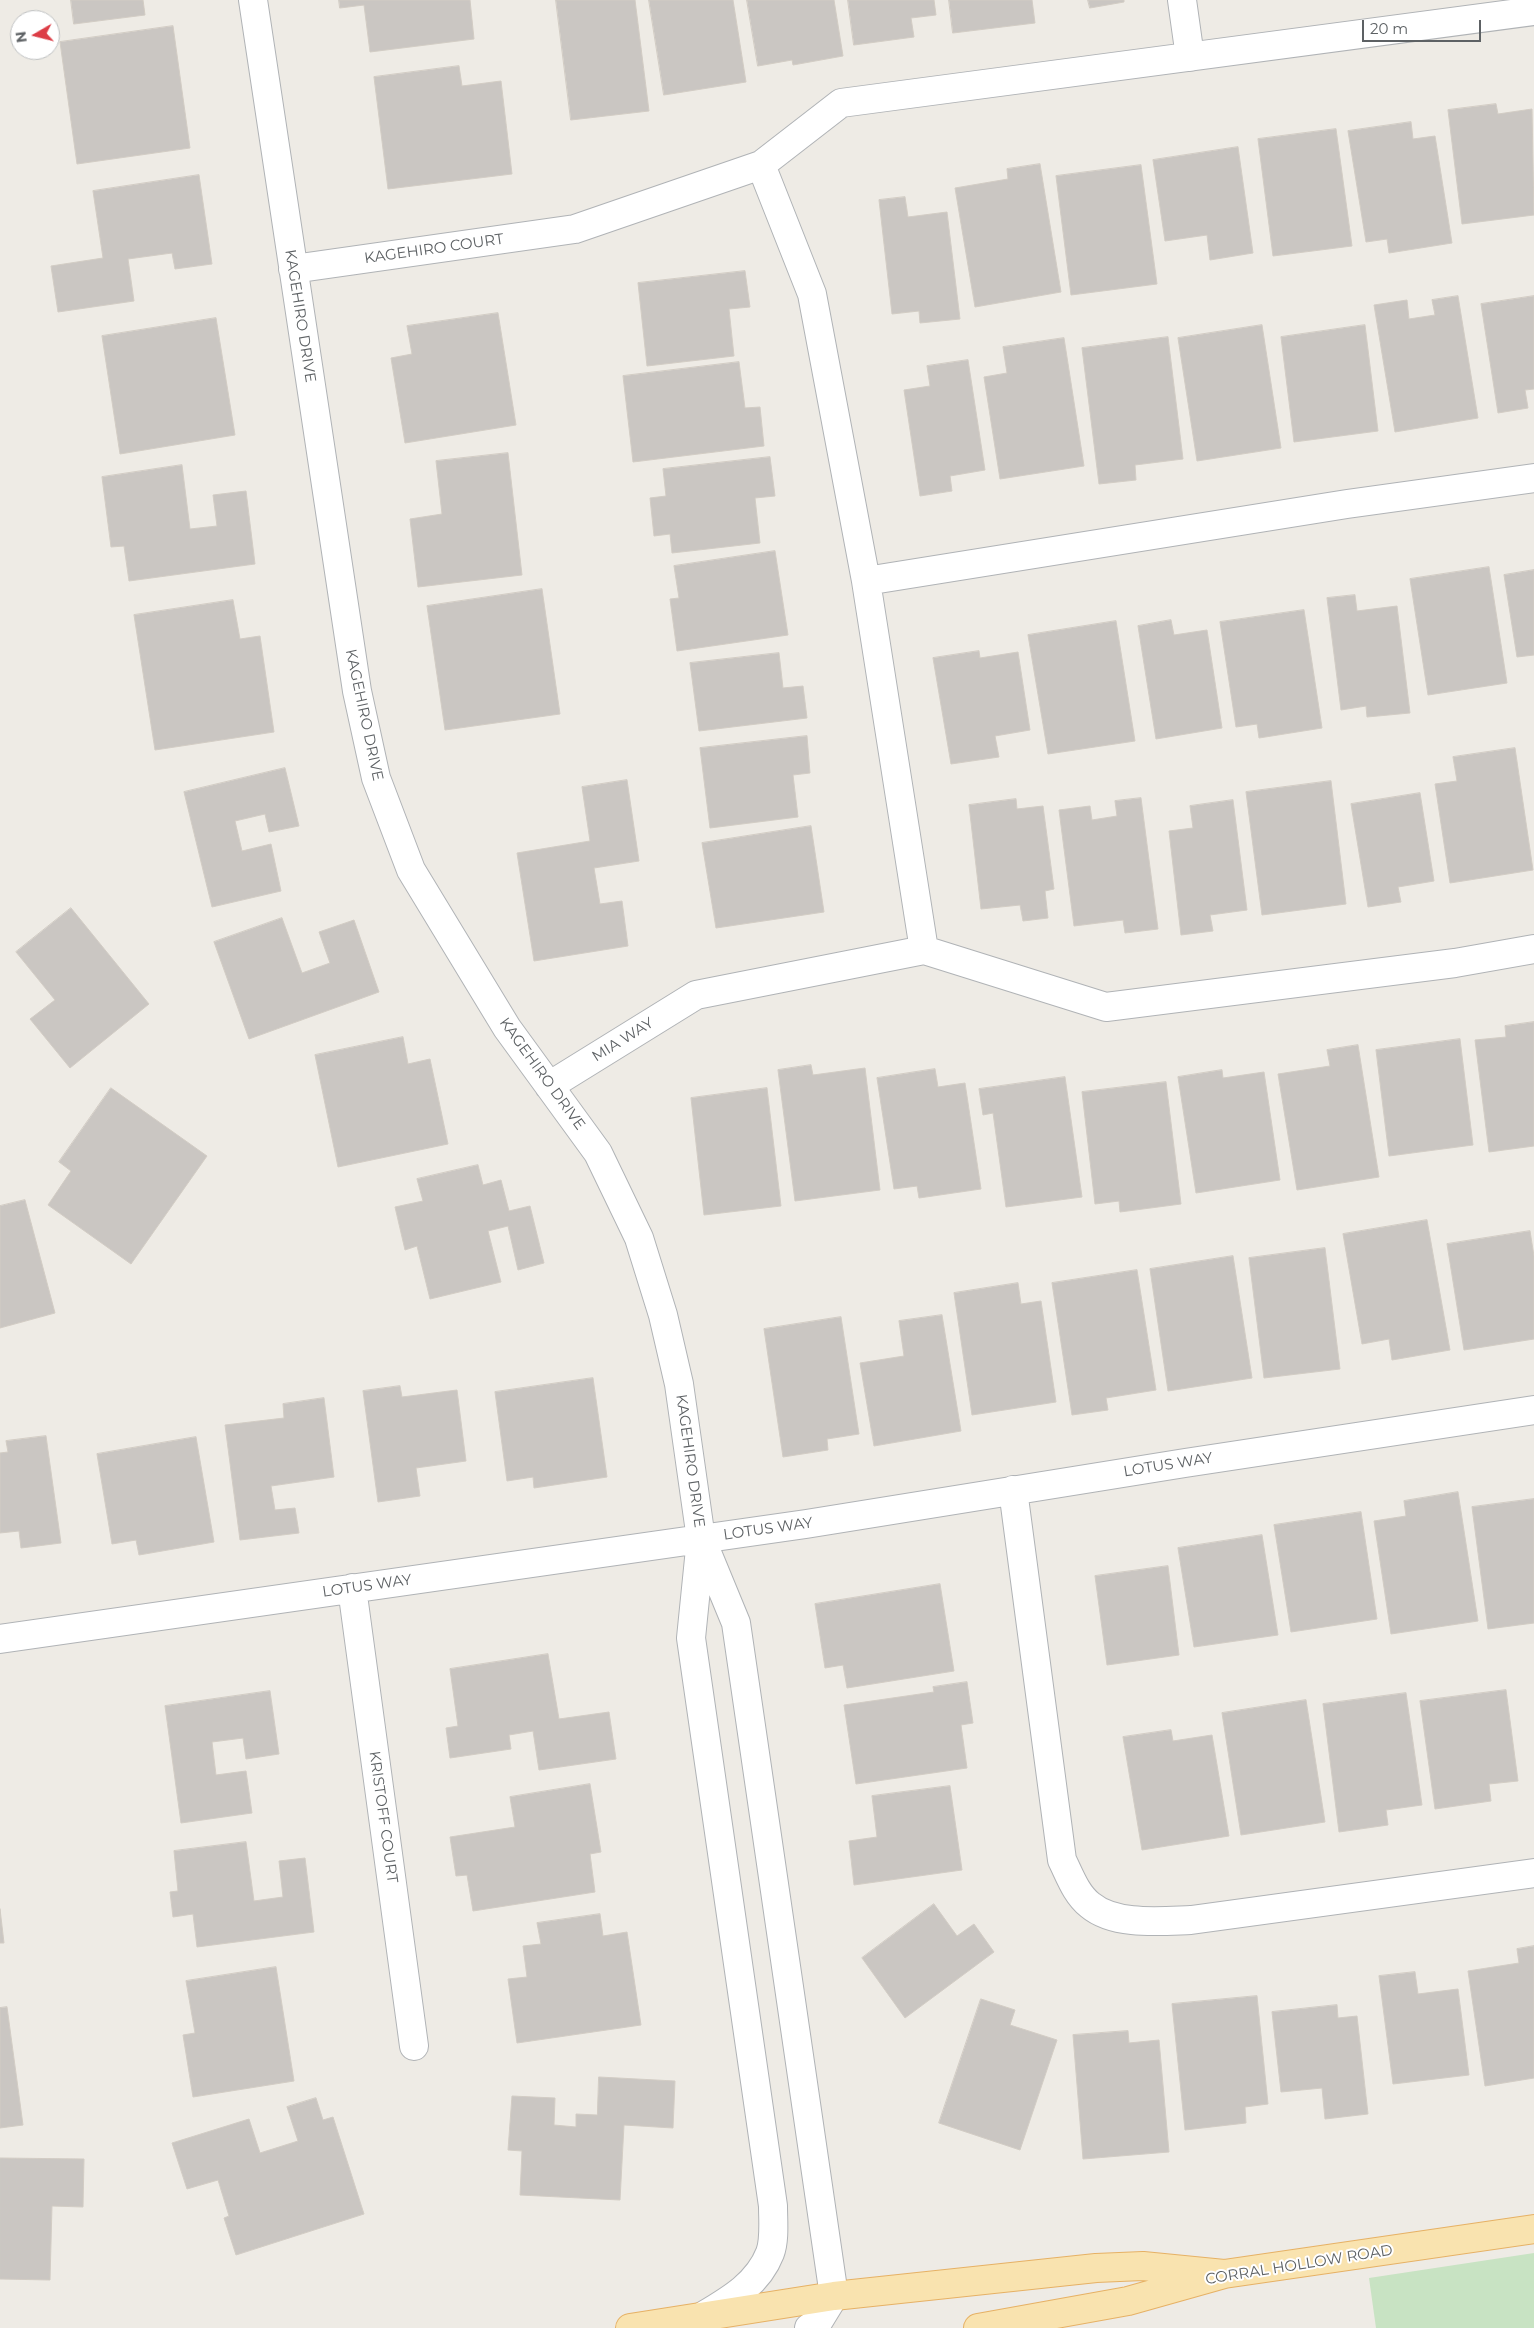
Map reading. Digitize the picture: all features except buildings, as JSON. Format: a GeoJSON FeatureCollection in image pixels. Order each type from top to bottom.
{"type":"FeatureCollection","features":[{"type":"Feature","properties":{"kind":"main road","name":"CORRAL HOLLOW ROAD"},"geometry":{"type":"LineString","coordinates":[[978,2328],[1128,2301],[1224,2274],[1534,2229]]}},
{"type":"Feature","properties":{"kind":"main road"},"geometry":{"type":"LineString","coordinates":[[630,2328],[834,2296],[1096,2268],[1143,2266],[1224,2274]]}},
{"type":"Feature","properties":{"kind":"street","name":"KAGEHIRO DRIVE"},"geometry":{"type":"LineString","coordinates":[[253,0],[357,691],[376,778],[411,870],[507,1028],[598,1153],[640,1238],[663,1315],[679,1384],[701,1539]]}},
{"type":"Feature","properties":{"kind":"street"},"geometry":{"type":"LineString","coordinates":[[1182,0],[1190,57]]}},
{"type":"Feature","properties":{"kind":"street","name":"KAGEHIRO COURT"},"geometry":{"type":"LineString","coordinates":[[294,269],[574,229],[761,165],[842,104],[1534,11]]}},
{"type":"Feature","properties":{"kind":"street"},"geometry":{"type":"LineString","coordinates":[[761,165],[812,294],[866,581],[924,950],[1106,1007],[1455,963],[1534,949]]}},
{"type":"Feature","properties":{"kind":"street"},"geometry":{"type":"LineString","coordinates":[[866,581],[1337,505],[1534,478]]}},
{"type":"Feature","properties":{"kind":"street","name":"MIA WAY"},"geometry":{"type":"LineString","coordinates":[[549,1086],[696,995],[924,950]]}},
{"type":"Feature","properties":{"kind":"street","name":"LOTUS WAY"},"geometry":{"type":"LineString","coordinates":[[0,1639],[701,1539],[1534,1410]]}},
{"type":"Feature","properties":{"kind":"street"},"geometry":{"type":"LineString","coordinates":[[1013,1490],[1062,1860],[1076,1888],[1091,1906],[1113,1916],[1142,1922],[1191,1920],[1534,1873]]}},
{"type":"Feature","properties":{"kind":"street"},"geometry":{"type":"LineString","coordinates":[[701,1539],[736,1623],[834,2296],[818,2322],[810,2328]]}},
{"type":"Feature","properties":{"kind":"street"},"geometry":{"type":"LineString","coordinates":[[699,2318],[738,2296],[760,2272],[771,2251],[774,2206],[691,1638],[701,1539]]}},
{"type":"Feature","properties":{"kind":"street","name":"KRISTOFF COURT"},"geometry":{"type":"LineString","coordinates":[[352,1588],[414,2046]]}},
{"type":"Feature","properties":{"kind":"green space"},"geometry":{"type":"Polygon","coordinates":[[[1534,2253],[1534,2328],[1376,2328],[1369,2278],[1534,2253]]]}}]}
